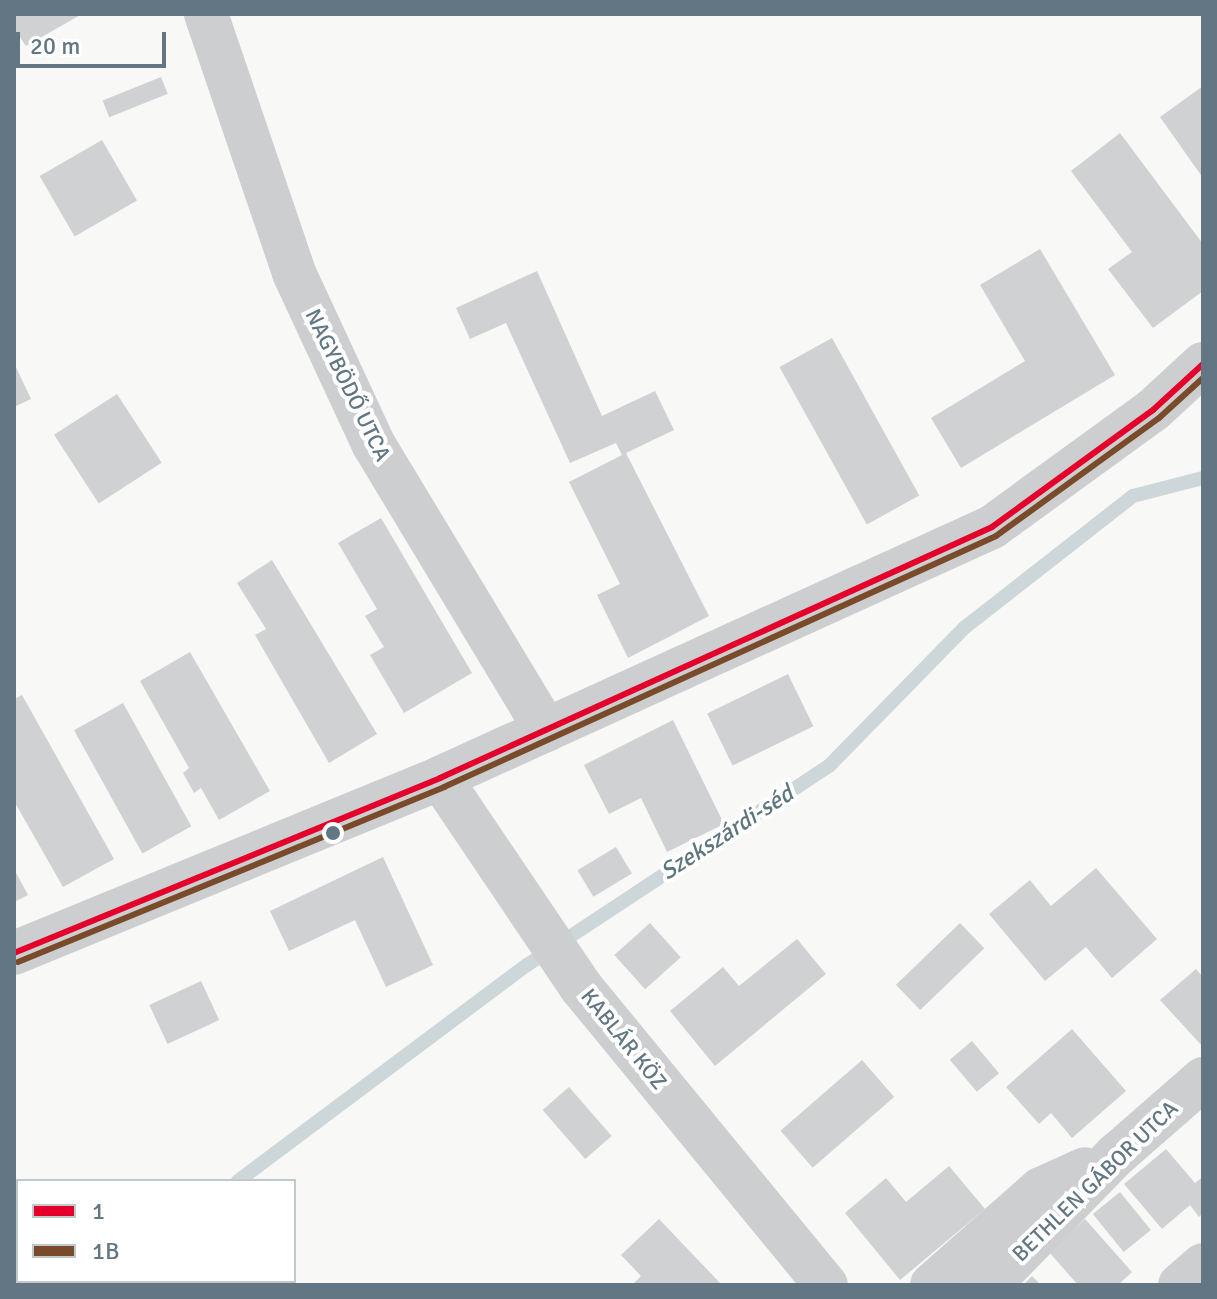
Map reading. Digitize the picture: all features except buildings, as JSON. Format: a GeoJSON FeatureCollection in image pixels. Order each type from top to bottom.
{"type":"FeatureCollection","features":[{"type":"Feature","properties":{"kind":"street","name":"NAGYBÖDŐ UTCA"},"geometry":{"type":"LineString","coordinates":[[206,14],[294,273],[374,445],[546,730]]}},
{"type":"Feature","properties":{"kind":"street"},"geometry":{"type":"LineString","coordinates":[[14,953],[440,778],[992,527],[1153,410],[1203,364]]}},
{"type":"Feature","properties":{"kind":"street","name":"KABLÁR KÖZ"},"geometry":{"type":"LineString","coordinates":[[440,778],[581,987],[826,1285]]}},
{"type":"Feature","properties":{"kind":"street","name":"BETHLEN GÁBOR UTCA"},"geometry":{"type":"LineString","coordinates":[[989,1285],[1116,1155],[1203,1079]]}},
{"type":"Feature","properties":{"kind":"street"},"geometry":{"type":"LineString","coordinates":[[932,1285],[1041,1189],[1116,1155]]}},
{"type":"Feature","properties":{"kind":"street"},"geometry":{"type":"LineString","coordinates":[[1180,1285],[1203,1265]]}},
{"type":"Feature","properties":{"kind":"waterway","name":"Szekszárdi-séd"},"geometry":{"type":"LineString","coordinates":[[241,1179],[527,965],[829,766],[964,628],[1133,496],[1203,478]]}},
{"type":"Feature","properties":{"kind":"transit line","name":"1"},"geometry":{"type":"LineString","coordinates":[[14,953],[440,778],[992,527],[1153,410],[1203,364]]}},
{"type":"Feature","properties":{"kind":"transit line","name":"1B"},"geometry":{"type":"LineString","coordinates":[[18,962],[444,787],[996,536],[1159,418],[1203,378]]}}]}
